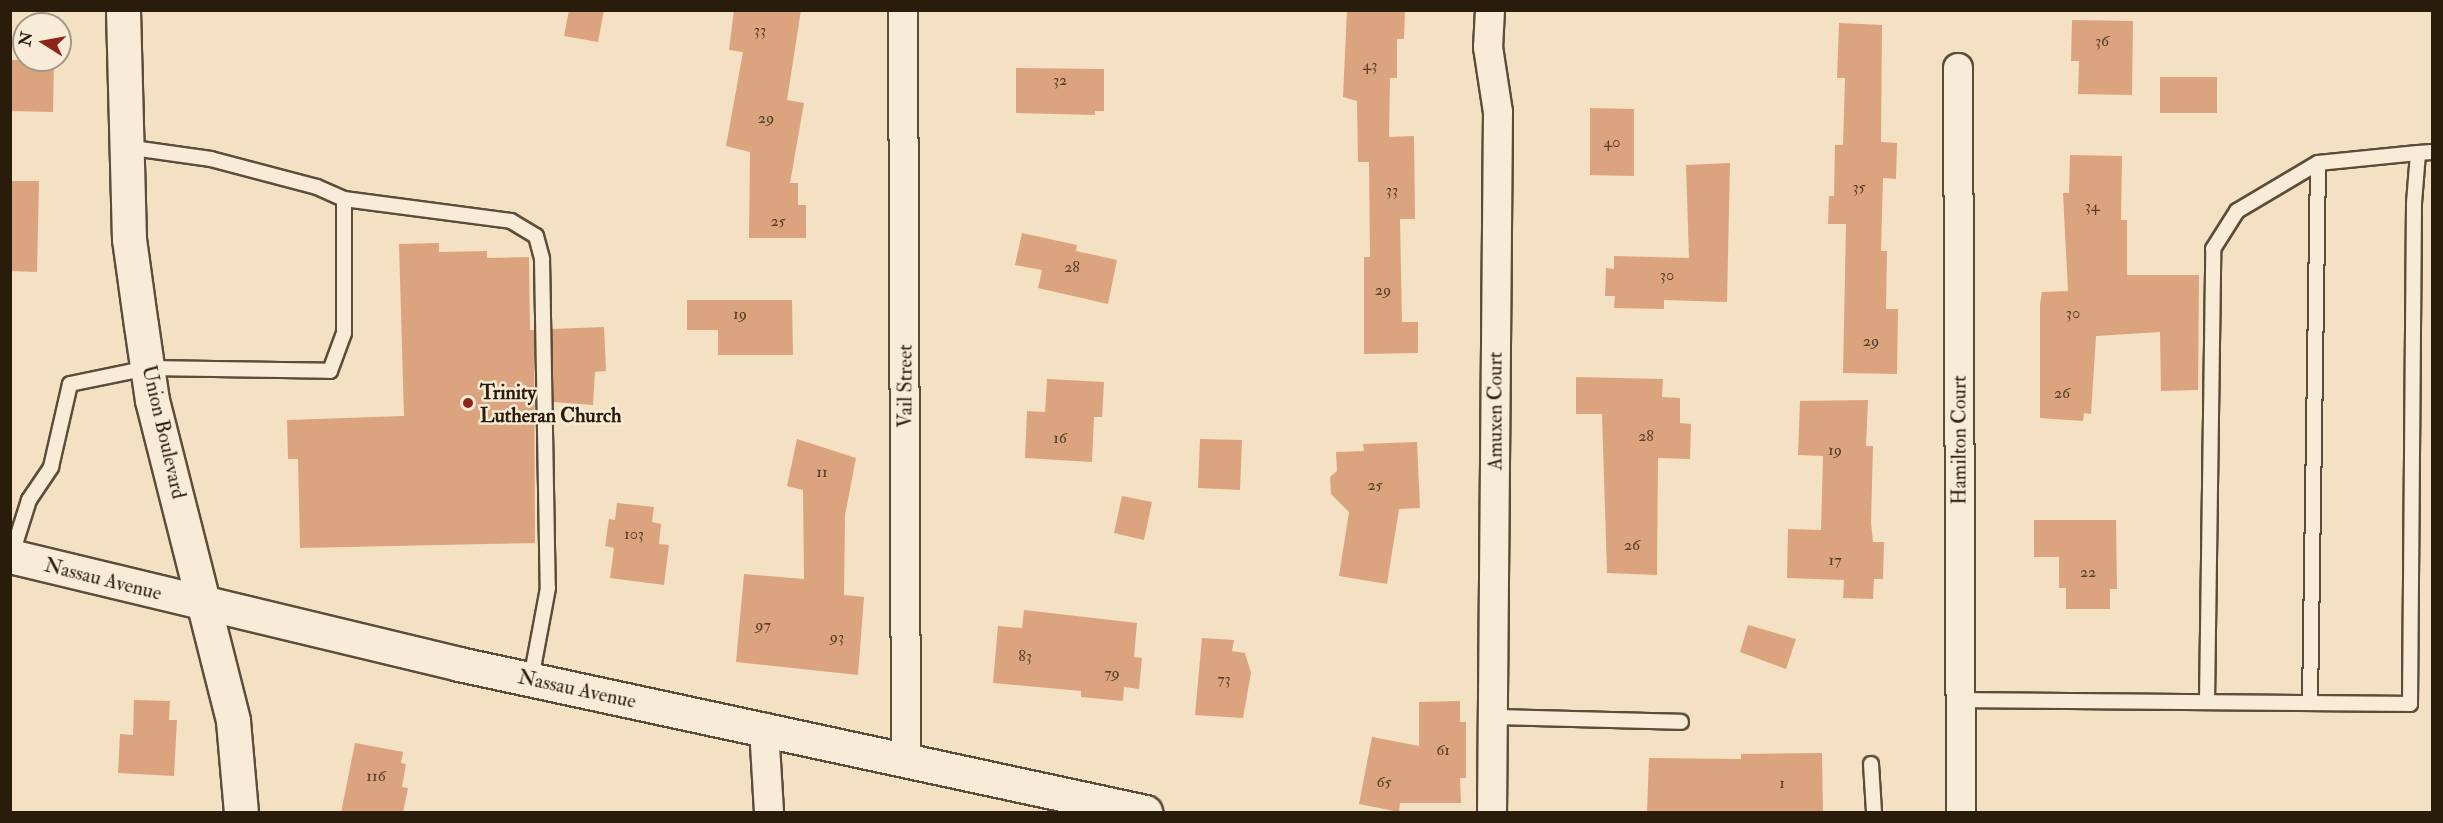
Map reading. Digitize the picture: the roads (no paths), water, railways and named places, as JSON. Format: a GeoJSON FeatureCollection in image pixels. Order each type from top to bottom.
{"type":"FeatureCollection","features":[{"type":"Feature","properties":{"kind":"street","name":"Union Boulevard"},"geometry":{"type":"LineString","coordinates":[[123,10],[129,239],[148,368],[201,603],[233,721],[241,813]]}},
{"type":"Feature","properties":{"kind":"street","name":"Vail Street"},"geometry":{"type":"LineString","coordinates":[[903,10],[906,762]]}},
{"type":"Feature","properties":{"kind":"street","name":"Amuxen Court"},"geometry":{"type":"LineString","coordinates":[[1490,10],[1488,46],[1498,112],[1492,813]]}},
{"type":"Feature","properties":{"kind":"street","name":"Hamilton Court"},"geometry":{"type":"LineString","coordinates":[[1958,68],[1961,813]]}},
{"type":"Feature","properties":{"kind":"street","name":"Nassau Avenue"},"geometry":{"type":"LineString","coordinates":[[10,556],[201,603],[531,679],[764,728],[906,762],[1145,813]]}},
{"type":"Feature","properties":{"kind":"street"},"geometry":{"type":"LineString","coordinates":[[764,728],[769,813]]}},
{"type":"Feature","properties":{"kind":"lane"},"geometry":{"type":"LineString","coordinates":[[126,147],[211,159],[317,187],[344,199],[511,221],[536,236],[542,259],[548,588],[531,679]]}},
{"type":"Feature","properties":{"kind":"lane"},"geometry":{"type":"LineString","coordinates":[[1959,700],[2410,704],[2414,203],[2426,152],[2318,163],[2237,211],[2213,249],[2206,702]]}},
{"type":"Feature","properties":{"kind":"lane"},"geometry":{"type":"LineString","coordinates":[[2310,703],[2318,163]]}},
{"type":"Feature","properties":{"kind":"lane"},"geometry":{"type":"LineString","coordinates":[[10,556],[28,501],[51,467],[70,384],[148,368],[330,371],[344,333],[344,199]]}},
{"type":"Feature","properties":{"kind":"lane"},"geometry":{"type":"LineString","coordinates":[[1493,717],[1681,722]]}},
{"type":"Feature","properties":{"kind":"lane"},"geometry":{"type":"LineString","coordinates":[[1871,764],[1874,813]]}},
{"type":"Feature","properties":{"kind":"place","name":"Trinity Lutheran Church"},"geometry":{"type":"Point","coordinates":[468,403]}}]}
